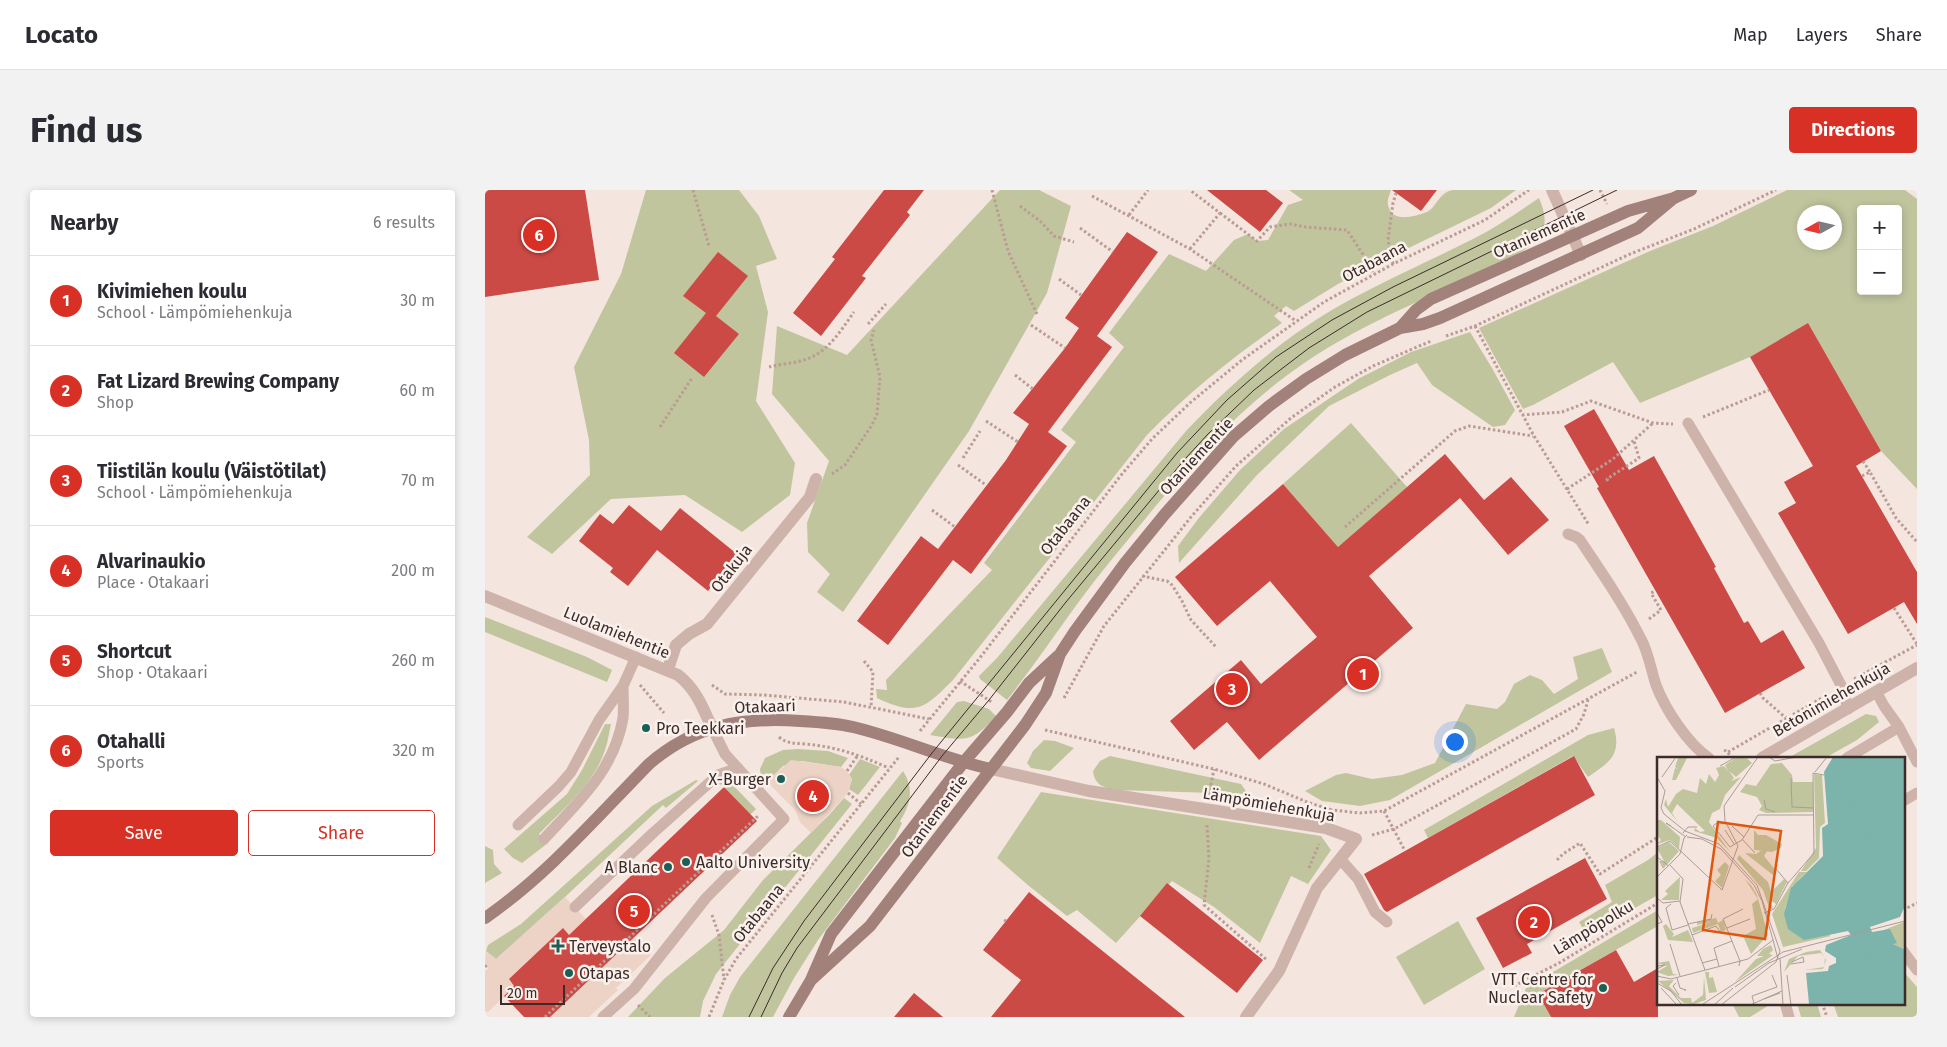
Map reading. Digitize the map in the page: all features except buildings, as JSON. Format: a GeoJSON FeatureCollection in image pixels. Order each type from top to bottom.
{"type":"FeatureCollection","features":[{"type":"Feature","properties":{"kind":"street"},"geometry":{"type":"LineString","coordinates":[[1552,190],[1581,255]]}},
{"type":"Feature","properties":{"kind":"street","name":"Otaniementie"},"geometry":{"type":"LineString","coordinates":[[1400,328],[1416,310],[1431,299],[1628,211],[1674,198],[1691,190]]}},
{"type":"Feature","properties":{"kind":"street","name":"Otaniementie"},"geometry":{"type":"LineString","coordinates":[[811,980],[831,934],[963,763],[1029,683],[1060,654],[1125,563],[1233,437],[1306,378],[1345,356],[1400,328],[1423,324],[1440,318],[1638,228],[1674,198]]}},
{"type":"Feature","properties":{"kind":"street","name":"Otakuja"},"geometry":{"type":"LineString","coordinates":[[668,669],[676,645],[689,634],[707,624],[713,617],[810,497],[816,479]]}},
{"type":"Feature","properties":{"kind":"street","name":"Luolamiehentie"},"geometry":{"type":"LineString","coordinates":[[485,596],[668,669],[689,683],[695,691],[712,728]]}},
{"type":"Feature","properties":{"kind":"street","name":"Otaniementie"},"geometry":{"type":"LineString","coordinates":[[789,1017],[811,980],[870,926],[1025,725],[1046,693],[1060,654]]}},
{"type":"Feature","properties":{"kind":"street","name":"Betonimiehenkuja"},"geometry":{"type":"LineString","coordinates":[[1764,757],[1877,693],[1917,668]]}},
{"type":"Feature","properties":{"kind":"street","name":"Otakaari"},"geometry":{"type":"LineString","coordinates":[[485,918],[506,903],[553,863],[662,753],[679,742],[712,728],[760,719],[820,722],[852,727],[963,763],[991,769]]}},
{"type":"Feature","properties":{"kind":"street","name":"Lämpömiehenkuja"},"geometry":{"type":"LineString","coordinates":[[991,769],[1089,791],[1326,828],[1356,839]]}},
{"type":"Feature","properties":{"kind":"street"},"geometry":{"type":"LineString","coordinates":[[1246,1017],[1279,971],[1317,888],[1356,839]]}},
{"type":"Feature","properties":{"kind":"lane"},"geometry":{"type":"LineString","coordinates":[[1688,423],[1805,618],[1841,686],[1848,709]]}},
{"type":"Feature","properties":{"kind":"lane"},"geometry":{"type":"LineString","coordinates":[[1568,534],[1575,536],[1586,549],[1643,642],[1657,684],[1670,713],[1689,739],[1708,757]]}},
{"type":"Feature","properties":{"kind":"lane"},"geometry":{"type":"LineString","coordinates":[[518,825],[571,772],[599,720],[623,686],[636,657]]}},
{"type":"Feature","properties":{"kind":"lane"},"geometry":{"type":"LineString","coordinates":[[543,839],[588,792],[606,767],[615,748],[623,718],[623,686]]}},
{"type":"Feature","properties":{"kind":"lane"},"geometry":{"type":"LineString","coordinates":[[1877,693],[1899,727],[1917,762]]}},
{"type":"Feature","properties":{"kind":"lane"},"geometry":{"type":"LineString","coordinates":[[1849,757],[1899,727]]}},
{"type":"Feature","properties":{"kind":"lane"},"geometry":{"type":"LineString","coordinates":[[603,1017],[634,989],[706,898],[784,819],[725,754],[712,728]]}},
{"type":"Feature","properties":{"kind":"lane"},"geometry":{"type":"LineString","coordinates":[[575,906],[718,775],[738,768]]}},
{"type":"Feature","properties":{"kind":"lane"},"geometry":{"type":"LineString","coordinates":[[1905,800],[1917,793]]}},
{"type":"Feature","properties":{"kind":"lane"},"geometry":{"type":"LineString","coordinates":[[1341,860],[1358,879],[1375,912],[1387,922]]}},
{"type":"Feature","properties":{"kind":"lane"},"geometry":{"type":"LineString","coordinates":[[1905,953],[1917,970]]}},
{"type":"Feature","properties":{"kind":"lane"},"geometry":{"type":"LineString","coordinates":[[1785,1004],[1789,1017]]}},
{"type":"Feature","properties":{"kind":"path"},"geometry":{"type":"LineString","coordinates":[[693,190],[709,246]]}},
{"type":"Feature","properties":{"kind":"path"},"geometry":{"type":"LineString","coordinates":[[992,190],[1008,251],[1037,314]]}},
{"type":"Feature","properties":{"kind":"path"},"geometry":{"type":"LineString","coordinates":[[1129,216],[1148,190]]}},
{"type":"Feature","properties":{"kind":"path"},"geometry":{"type":"LineString","coordinates":[[1190,190],[1257,241],[1270,227],[1290,224],[1347,230],[1374,274]]}},
{"type":"Feature","properties":{"kind":"path"},"geometry":{"type":"LineString","coordinates":[[1393,264],[1388,240],[1393,203],[1397,190]]}},
{"type":"Feature","properties":{"kind":"path","name":"Otabaana"},"geometry":{"type":"LineString","coordinates":[[709,1017],[724,980],[737,959],[961,680],[1086,518],[1152,439],[1191,402],[1242,360],[1295,321],[1374,274],[1485,220],[1529,190]]}},
{"type":"Feature","properties":{"kind":"path"},"geometry":{"type":"LineString","coordinates":[[1060,705],[1104,626],[1142,576],[1191,516],[1236,466],[1291,418],[1335,387],[1407,350],[1475,326],[1630,254],[1694,230],[1776,190]]}},
{"type":"Feature","properties":{"kind":"path"},"geometry":{"type":"LineString","coordinates":[[1093,196],[1190,250],[1295,321]]}},
{"type":"Feature","properties":{"kind":"path"},"geometry":{"type":"LineString","coordinates":[[1020,206],[1040,221],[1054,236],[1074,242]]}},
{"type":"Feature","properties":{"kind":"path"},"geometry":{"type":"LineString","coordinates":[[1190,250],[1220,214]]}},
{"type":"Feature","properties":{"kind":"path"},"geometry":{"type":"LineString","coordinates":[[1080,228],[1113,252]]}},
{"type":"Feature","properties":{"kind":"path"},"geometry":{"type":"LineString","coordinates":[[1059,279],[1081,295]]}},
{"type":"Feature","properties":{"kind":"path"},"geometry":{"type":"LineString","coordinates":[[868,324],[886,304]]}},
{"type":"Feature","properties":{"kind":"path"},"geometry":{"type":"LineString","coordinates":[[769,367],[807,359],[821,352],[854,312]]}},
{"type":"Feature","properties":{"kind":"path"},"geometry":{"type":"LineString","coordinates":[[1031,325],[1065,348]]}},
{"type":"Feature","properties":{"kind":"path"},"geometry":{"type":"LineString","coordinates":[[1475,326],[1522,415],[1562,412],[1591,401],[1653,423],[1688,423],[1769,390]]}},
{"type":"Feature","properties":{"kind":"path"},"geometry":{"type":"LineString","coordinates":[[816,479],[830,475],[845,465],[872,425],[877,414],[880,377],[871,340],[874,330]]}},
{"type":"Feature","properties":{"kind":"path"},"geometry":{"type":"LineString","coordinates":[[1015,376],[1033,389]]}},
{"type":"Feature","properties":{"kind":"path"},"geometry":{"type":"LineString","coordinates":[[660,427],[692,378]]}},
{"type":"Feature","properties":{"kind":"path"},"geometry":{"type":"LineString","coordinates":[[986,421],[1018,442]]}},
{"type":"Feature","properties":{"kind":"path"},"geometry":{"type":"LineString","coordinates":[[1567,489],[1613,459],[1653,423]]}},
{"type":"Feature","properties":{"kind":"path"},"geometry":{"type":"LineString","coordinates":[[1345,527],[1455,431],[1469,426],[1534,436]]}},
{"type":"Feature","properties":{"kind":"path"},"geometry":{"type":"LineString","coordinates":[[963,458],[980,431]]}},
{"type":"Feature","properties":{"kind":"path"},"geometry":{"type":"LineString","coordinates":[[1608,482],[1607,479],[1639,458],[1633,441]]}},
{"type":"Feature","properties":{"kind":"path"},"geometry":{"type":"LineString","coordinates":[[1863,461],[1896,518],[1917,542]]}},
{"type":"Feature","properties":{"kind":"path"},"geometry":{"type":"LineString","coordinates":[[958,465],[986,485]]}},
{"type":"Feature","properties":{"kind":"path"},"geometry":{"type":"LineString","coordinates":[[1862,476],[1870,472]]}},
{"type":"Feature","properties":{"kind":"path"},"geometry":{"type":"LineString","coordinates":[[932,510],[955,527]]}},
{"type":"Feature","properties":{"kind":"path"},"geometry":{"type":"LineString","coordinates":[[1142,576],[1167,581],[1172,585],[1182,600],[1191,620],[1217,648]]}},
{"type":"Feature","properties":{"kind":"path"},"geometry":{"type":"LineString","coordinates":[[1649,620],[1661,610],[1651,593],[1655,591]]}},
{"type":"Feature","properties":{"kind":"path"},"geometry":{"type":"LineString","coordinates":[[1728,752],[1917,644],[1894,608]]}},
{"type":"Feature","properties":{"kind":"path"},"geometry":{"type":"LineString","coordinates":[[864,661],[873,672],[871,707]]}},
{"type":"Feature","properties":{"kind":"path"},"geometry":{"type":"LineString","coordinates":[[1045,730],[1215,769],[1264,784],[1332,810],[1360,813],[1385,811],[1652,665]]}},
{"type":"Feature","properties":{"kind":"path"},"geometry":{"type":"LineString","coordinates":[[961,680],[1007,712]]}},
{"type":"Feature","properties":{"kind":"path"},"geometry":{"type":"LineString","coordinates":[[1761,693],[1763,698],[1786,718]]}},
{"type":"Feature","properties":{"kind":"path"},"geometry":{"type":"LineString","coordinates":[[793,697],[844,702],[929,719]]}},
{"type":"Feature","properties":{"kind":"path"},"geometry":{"type":"LineString","coordinates":[[1356,839],[1394,829],[1575,729],[1584,714],[1588,700]]}},
{"type":"Feature","properties":{"kind":"path"},"geometry":{"type":"LineString","coordinates":[[1039,736],[1050,721]]}},
{"type":"Feature","properties":{"kind":"path"},"geometry":{"type":"LineString","coordinates":[[785,742],[829,746],[858,755],[889,768]]}},
{"type":"Feature","properties":{"kind":"path"},"geometry":{"type":"LineString","coordinates":[[847,771],[858,755]]}},
{"type":"Feature","properties":{"kind":"path"},"geometry":{"type":"LineString","coordinates":[[1215,769],[1206,808],[1209,858],[1204,905],[1279,971]]}},
{"type":"Feature","properties":{"kind":"path"},"geometry":{"type":"LineString","coordinates":[[848,793],[861,804]]}},
{"type":"Feature","properties":{"kind":"path"},"geometry":{"type":"LineString","coordinates":[[545,1017],[770,804]]}},
{"type":"Feature","properties":{"kind":"path"},"geometry":{"type":"LineString","coordinates":[[1308,871],[1332,810]]}},
{"type":"Feature","properties":{"kind":"path"},"geometry":{"type":"LineString","coordinates":[[1385,811],[1405,851]]}},
{"type":"Feature","properties":{"kind":"path"},"geometry":{"type":"LineString","coordinates":[[1557,860],[1580,843],[1599,874],[1657,838]]}},
{"type":"Feature","properties":{"kind":"path"},"geometry":{"type":"LineString","coordinates":[[695,876],[706,898],[719,934],[724,980]]}},
{"type":"Feature","properties":{"kind":"path"},"geometry":{"type":"LineString","coordinates":[[1905,909],[1917,903]]}},
{"type":"Feature","properties":{"kind":"path","name":"Lämpöpolku"},"geometry":{"type":"LineString","coordinates":[[1514,986],[1559,963],[1657,904]]}},
{"type":"Feature","properties":{"kind":"path"},"geometry":{"type":"LineString","coordinates":[[1822,1004],[1827,1017]]}},
{"type":"Feature","properties":{"kind":"green space"},"geometry":{"type":"Polygon","coordinates":[[[646,190],[739,190],[759,216],[777,259],[756,266],[768,312],[756,401],[795,463],[790,495],[742,532],[685,495],[611,499],[552,554],[527,537],[590,475],[589,440],[574,367],[621,274],[646,190]]]}},
{"type":"Feature","properties":{"kind":"green space"},"geometry":{"type":"Polygon","coordinates":[[[1000,190],[1039,190],[1071,206],[1047,293],[969,431],[843,612],[817,592],[830,574],[808,552],[807,523],[829,461],[772,394],[777,326],[847,355],[1000,190]]]}},
{"type":"Feature","properties":{"kind":"green space"},"geometry":{"type":"Polygon","coordinates":[[[1289,190],[1391,190],[1388,201],[1389,208],[1395,216],[1406,217],[1427,212],[1448,191],[1516,190],[1491,208],[1338,284],[1294,311],[1286,306],[1274,316],[1282,323],[1212,376],[1147,435],[953,680],[943,690],[927,703],[911,708],[891,704],[877,698],[876,689],[887,690],[886,680],[992,570],[984,563],[1076,442],[1061,430],[1124,347],[1109,333],[1169,254],[1206,271],[1234,240],[1248,234],[1257,241],[1268,240],[1288,205],[1303,200],[1289,190]]]}},
{"type":"Feature","properties":{"kind":"green space"},"geometry":{"type":"Polygon","coordinates":[[[1787,190],[1905,190],[1917,199],[1917,489],[1881,451],[1808,324],[1750,357],[1640,403],[1613,362],[1523,409],[1479,328],[1650,251],[1713,226],[1787,190]]]}},
{"type":"Feature","properties":{"kind":"green space"},"geometry":{"type":"Polygon","coordinates":[[[1539,198],[1543,208],[1545,223],[1542,233],[1534,243],[1512,257],[1389,315],[1336,343],[1279,381],[1230,424],[1163,497],[1114,557],[1078,602],[1007,700],[980,679],[979,676],[997,658],[1186,431],[1250,369],[1285,341],[1322,316],[1378,285],[1483,234],[1539,198]]]}},
{"type":"Feature","properties":{"kind":"green space"},"geometry":{"type":"Polygon","coordinates":[[[1470,332],[1515,410],[1505,425],[1493,427],[1432,385],[1417,363],[1329,406],[1257,475],[1179,563],[1178,546],[1198,519],[1240,470],[1284,429],[1358,379],[1411,352],[1470,332]]]}},
{"type":"Feature","properties":{"kind":"green space"},"geometry":{"type":"Polygon","coordinates":[[[1351,423],[1407,487],[1338,547],[1283,484],[1351,423]]]}},
{"type":"Feature","properties":{"kind":"green space"},"geometry":{"type":"Polygon","coordinates":[[[485,617],[587,657],[612,670],[607,682],[485,632],[485,617]]]}},
{"type":"Feature","properties":{"kind":"green space"},"geometry":{"type":"Polygon","coordinates":[[[1602,648],[1612,672],[1390,800],[1360,806],[1322,801],[1305,791],[1336,775],[1346,773],[1372,779],[1402,775],[1435,763],[1466,704],[1497,709],[1505,702],[1514,684],[1530,675],[1542,680],[1554,694],[1578,679],[1573,657],[1602,648]]]}},
{"type":"Feature","properties":{"kind":"green space"},"geometry":{"type":"Polygon","coordinates":[[[964,701],[989,709],[996,716],[988,725],[967,738],[960,739],[930,735],[957,702],[964,701]]]}},
{"type":"Feature","properties":{"kind":"green space"},"geometry":{"type":"Polygon","coordinates":[[[1866,714],[1876,716],[1879,722],[1857,740],[1827,757],[1790,757],[1866,714]]]}},
{"type":"Feature","properties":{"kind":"green space"},"geometry":{"type":"Polygon","coordinates":[[[605,724],[611,724],[606,747],[593,774],[577,795],[539,834],[548,843],[522,863],[513,858],[504,849],[567,794],[582,770],[605,724]]]}},
{"type":"Feature","properties":{"kind":"green space"},"geometry":{"type":"Polygon","coordinates":[[[1614,728],[1616,738],[1615,752],[1607,763],[1588,777],[1573,756],[1428,838],[1424,830],[1588,735],[1614,728]]]}},
{"type":"Feature","properties":{"kind":"green space"},"geometry":{"type":"Polygon","coordinates":[[[1044,740],[1055,741],[1074,748],[1050,771],[1031,768],[1027,763],[1033,751],[1044,740]]]}},
{"type":"Feature","properties":{"kind":"green space"},"geometry":{"type":"Polygon","coordinates":[[[783,750],[828,751],[848,758],[841,767],[802,761],[783,766],[767,782],[761,777],[760,769],[765,758],[783,750]]]}},
{"type":"Feature","properties":{"kind":"green space"},"geometry":{"type":"Polygon","coordinates":[[[1110,756],[1241,784],[1248,794],[1110,789],[1097,782],[1093,771],[1100,761],[1110,756]]]}},
{"type":"Feature","properties":{"kind":"green space"},"geometry":{"type":"Polygon","coordinates":[[[860,759],[880,767],[858,795],[849,789],[852,779],[849,775],[860,759]]]}},
{"type":"Feature","properties":{"kind":"green space"},"geometry":{"type":"Polygon","coordinates":[[[903,771],[909,783],[910,796],[907,809],[900,821],[902,823],[895,838],[818,940],[794,978],[773,1017],[722,1017],[730,995],[740,977],[903,771]]]}},
{"type":"Feature","properties":{"kind":"green space"},"geometry":{"type":"Polygon","coordinates":[[[727,779],[756,809],[750,815],[721,784],[717,788],[714,785],[720,780],[727,779]]]}},
{"type":"Feature","properties":{"kind":"green space"},"geometry":{"type":"Polygon","coordinates":[[[696,780],[698,781],[666,808],[663,805],[496,959],[486,951],[488,945],[521,924],[652,806],[696,780]]]}},
{"type":"Feature","properties":{"kind":"green space"},"geometry":{"type":"Polygon","coordinates":[[[1041,792],[1321,836],[1331,850],[1308,884],[1291,876],[1260,943],[1214,907],[1172,881],[1116,943],[1077,910],[1067,916],[997,858],[1041,792]]]}},
{"type":"Feature","properties":{"kind":"green space"},"geometry":{"type":"Polygon","coordinates":[[[844,798],[852,804],[716,974],[703,1001],[700,1017],[628,1017],[665,978],[724,930],[763,880],[844,798]]]}},
{"type":"Feature","properties":{"kind":"green space"},"geometry":{"type":"Polygon","coordinates":[[[485,846],[493,850],[494,864],[502,873],[485,883],[485,846]]]}},
{"type":"Feature","properties":{"kind":"green space"},"geometry":{"type":"Polygon","coordinates":[[[1657,853],[1657,896],[1587,935],[1579,922],[1612,902],[1605,885],[1657,853]]]}},
{"type":"Feature","properties":{"kind":"green space"},"geometry":{"type":"Polygon","coordinates":[[[1657,911],[1657,927],[1538,994],[1551,1017],[1514,1017],[1526,988],[1657,911]]]}},
{"type":"Feature","properties":{"kind":"green space"},"geometry":{"type":"Polygon","coordinates":[[[1458,921],[1485,969],[1424,1005],[1396,957],[1458,921]]]}},
{"type":"Feature","properties":{"kind":"green space"},"geometry":{"type":"Polygon","coordinates":[[[1905,973],[1917,987],[1917,1017],[1838,1017],[1833,1004],[1905,1004],[1905,973]]]}},
{"type":"Feature","properties":{"kind":"green space"},"geometry":{"type":"Polygon","coordinates":[[[1732,1004],[1771,1004],[1750,1017],[1739,1017],[1732,1004]]]}},
{"type":"Feature","properties":{"kind":"green space"},"geometry":{"type":"Polygon","coordinates":[[[1797,1004],[1817,1004],[1821,1017],[1801,1017],[1797,1004]]]}},
{"type":"Feature","properties":{"kind":"shaded area"},"geometry":{"type":"Polygon","coordinates":[[[791,760],[841,767],[847,771],[852,779],[848,793],[811,833],[800,822],[795,810],[767,782],[791,760]]]}},
{"type":"Feature","properties":{"kind":"shaded area"},"geometry":{"type":"Polygon","coordinates":[[[565,897],[586,919],[569,935],[562,929],[509,979],[515,986],[488,1012],[485,1011],[485,971],[489,968],[485,964],[486,951],[496,959],[565,897]]]}},
{"type":"Feature","properties":{"kind":"shaded area"},"geometry":{"type":"Polygon","coordinates":[[[634,938],[651,955],[589,1017],[537,1017],[634,938]]]}},
{"type":"Feature","properties":{"kind":"tram line"},"geometry":{"type":"LineString","coordinates":[[749,1017],[773,968],[804,921],[932,753],[1177,453],[1227,400],[1276,357],[1332,320],[1393,287],[1593,190]]}},
{"type":"Feature","properties":{"kind":"tram line"},"geometry":{"type":"LineString","coordinates":[[761,1017],[782,973],[797,948],[942,756],[1066,602],[1208,434],[1254,390],[1309,348],[1367,312],[1617,190]]}},
{"type":"Feature","properties":{"kind":"place","name":"Otahalli"},"geometry":{"type":"Point","coordinates":[539,235]}},
{"type":"Feature","properties":{"kind":"place","name":"Kivimiehen koulu"},"geometry":{"type":"Point","coordinates":[1363,674]}},
{"type":"Feature","properties":{"kind":"place","name":"Tiistilän koulu (Väistötilat)"},"geometry":{"type":"Point","coordinates":[1232,689]}},
{"type":"Feature","properties":{"kind":"place","name":"Pro Teekkari"},"geometry":{"type":"Point","coordinates":[646,728]}},
{"type":"Feature","properties":{"kind":"place","name":"X-Burger"},"geometry":{"type":"Point","coordinates":[781,779]}},
{"type":"Feature","properties":{"kind":"place","name":"Alvarinaukio"},"geometry":{"type":"Point","coordinates":[813,796]}},
{"type":"Feature","properties":{"kind":"place","name":"Aalto University"},"geometry":{"type":"Point","coordinates":[686,862]}},
{"type":"Feature","properties":{"kind":"place","name":"A Blanc"},"geometry":{"type":"Point","coordinates":[668,867]}},
{"type":"Feature","properties":{"kind":"place","name":"Shortcut"},"geometry":{"type":"Point","coordinates":[634,911]}},
{"type":"Feature","properties":{"kind":"place","name":"Fat Lizard Brewing Company"},"geometry":{"type":"Point","coordinates":[1534,922]}},
{"type":"Feature","properties":{"kind":"place","name":"Terveystalo"},"geometry":{"type":"Point","coordinates":[558,946]}},
{"type":"Feature","properties":{"kind":"place","name":"Otapas"},"geometry":{"type":"Point","coordinates":[569,973]}},
{"type":"Feature","properties":{"kind":"place","name":"VTT Centre for Nuclear Safety"},"geometry":{"type":"Point","coordinates":[1603,988]}}]}
